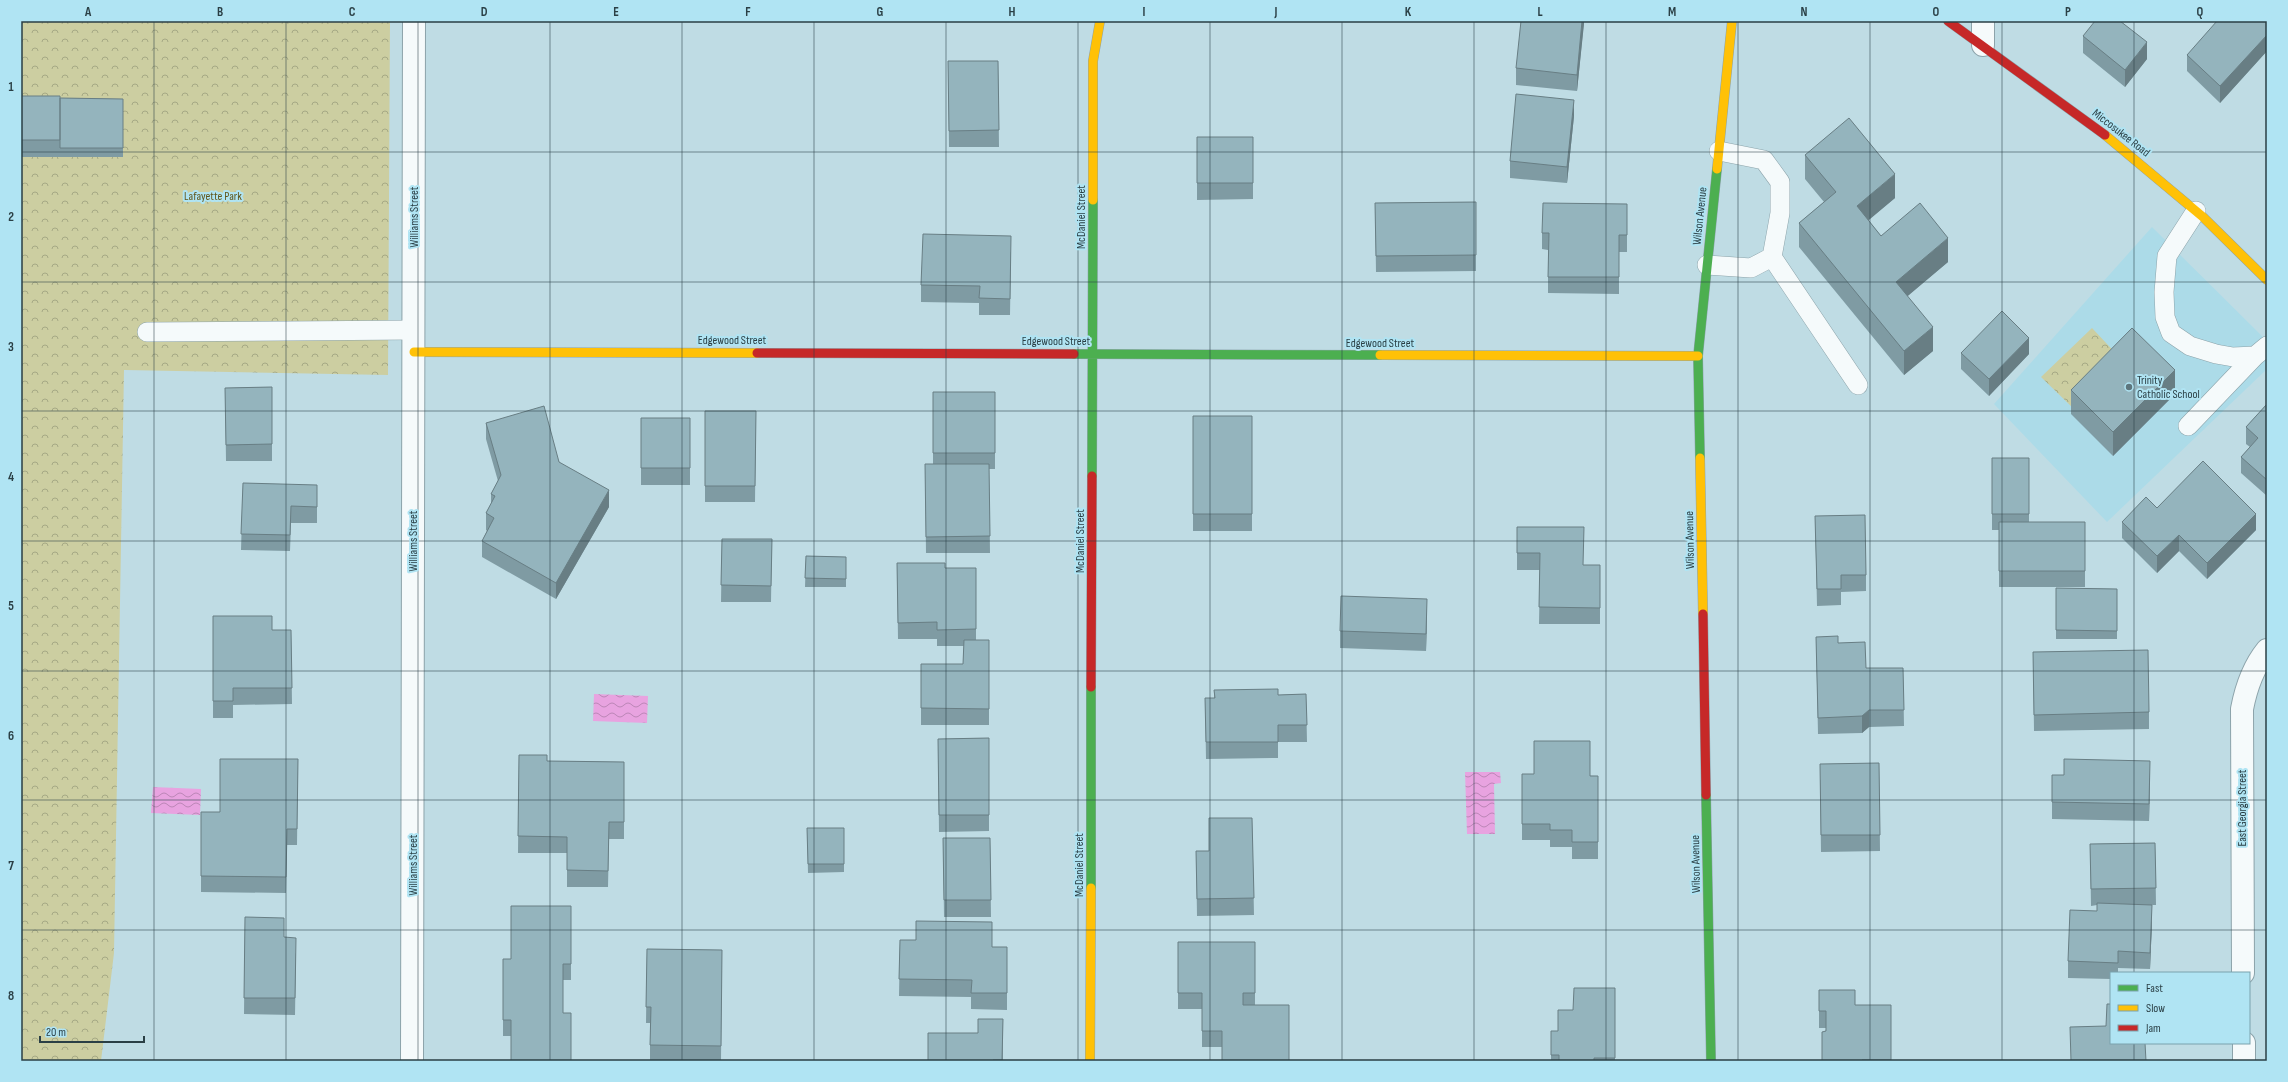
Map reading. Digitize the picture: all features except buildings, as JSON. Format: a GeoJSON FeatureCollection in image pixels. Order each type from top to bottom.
{"type":"FeatureCollection","features":[{"type":"Feature","properties":{"kind":"street","name":"Williams Street"},"geometry":{"type":"LineString","coordinates":[[412,1061],[414,21]]}},
{"type":"Feature","properties":{"kind":"street","name":"McDaniel Street"},"geometry":{"type":"LineString","coordinates":[[1090,1061],[1093,61],[1100,21]]}},
{"type":"Feature","properties":{"kind":"street","name":"Wilson Avenue"},"geometry":{"type":"LineString","coordinates":[[1711,1061],[1698,356],[1732,21]]}},
{"type":"Feature","properties":{"kind":"street","name":"Miccosukee Road"},"geometry":{"type":"LineString","coordinates":[[1948,21],[1984,45],[2120,146],[2196,211],[2267,280]]}},
{"type":"Feature","properties":{"kind":"street"},"geometry":{"type":"LineString","coordinates":[[1984,21],[1984,45]]}},
{"type":"Feature","properties":{"kind":"street","name":"Edgewood Street"},"geometry":{"type":"LineString","coordinates":[[414,352],[1698,356]]}},
{"type":"Feature","properties":{"kind":"street","name":"East Georgia Street"},"geometry":{"type":"LineString","coordinates":[[2244,972],[2242,709],[2245,693],[2260,659],[2267,650]]}},
{"type":"Feature","properties":{"kind":"street"},"geometry":{"type":"LineString","coordinates":[[2244,1044],[2244,1061]]}},
{"type":"Feature","properties":{"kind":"lane"},"geometry":{"type":"LineString","coordinates":[[1719,151],[1764,160],[1780,182],[1780,213],[1772,257],[1858,385]]}},
{"type":"Feature","properties":{"kind":"lane"},"geometry":{"type":"LineString","coordinates":[[2196,211],[2166,256],[2164,292],[2165,317],[2171,333],[2190,346],[2216,354],[2232,357],[2261,351]]}},
{"type":"Feature","properties":{"kind":"lane"},"geometry":{"type":"LineString","coordinates":[[1708,265],[1750,268],[1772,257]]}},
{"type":"Feature","properties":{"kind":"lane"},"geometry":{"type":"LineString","coordinates":[[147,332],[414,330]]}},
{"type":"Feature","properties":{"kind":"lane"},"geometry":{"type":"LineString","coordinates":[[2188,426],[2261,351]]}},
{"type":"Feature","properties":{"kind":"shaded area","name":"Trinity Catholic School"},"geometry":{"type":"Polygon","coordinates":[[[2152,227],[2267,341],[2267,369],[2107,522],[1994,404],[2152,227]]]}},
{"type":"Feature","properties":{"kind":"green space","name":"Lafayette Park"},"geometry":{"type":"Polygon","coordinates":[[[21,21],[390,21],[388,375],[124,370],[114,953],[101,1061],[21,1061],[21,21]]]}},
{"type":"Feature","properties":{"kind":"green space"},"geometry":{"type":"Polygon","coordinates":[[[2092,328],[2123,361],[2075,410],[2041,377],[2092,328]]]}},
{"type":"Feature","properties":{"kind":"water"},"geometry":{"type":"Polygon","coordinates":[[[594,694],[648,696],[647,723],[593,721],[594,694]]]}},
{"type":"Feature","properties":{"kind":"water"},"geometry":{"type":"Polygon","coordinates":[[[1465,772],[1500,772],[1501,783],[1494,784],[1495,834],[1467,834],[1465,772]]]}},
{"type":"Feature","properties":{"kind":"water"},"geometry":{"type":"Polygon","coordinates":[[[153,787],[201,789],[200,815],[151,813],[153,787]]]}},
{"type":"Feature","properties":{"kind":"traffic: fast"},"geometry":{"type":"LineString","coordinates":[[1700,458],[1698,356],[1717,169]]}},
{"type":"Feature","properties":{"kind":"traffic: fast"},"geometry":{"type":"LineString","coordinates":[[1092,476],[1093,200]]}},
{"type":"Feature","properties":{"kind":"traffic: fast"},"geometry":{"type":"LineString","coordinates":[[1074,354],[1380,355]]}},
{"type":"Feature","properties":{"kind":"traffic: fast"},"geometry":{"type":"LineString","coordinates":[[1091,687],[1091,888]]}},
{"type":"Feature","properties":{"kind":"traffic: fast"},"geometry":{"type":"LineString","coordinates":[[1706,795],[1711,1061]]}},
{"type":"Feature","properties":{"kind":"traffic: slow"},"geometry":{"type":"LineString","coordinates":[[1093,200],[1093,61],[1100,21]]}},
{"type":"Feature","properties":{"kind":"traffic: slow"},"geometry":{"type":"LineString","coordinates":[[1717,169],[1732,21]]}},
{"type":"Feature","properties":{"kind":"traffic: slow"},"geometry":{"type":"LineString","coordinates":[[2105,135],[2203,217],[2267,280]]}},
{"type":"Feature","properties":{"kind":"traffic: slow"},"geometry":{"type":"LineString","coordinates":[[414,352],[757,353]]}},
{"type":"Feature","properties":{"kind":"traffic: slow"},"geometry":{"type":"LineString","coordinates":[[1380,355],[1698,356]]}},
{"type":"Feature","properties":{"kind":"traffic: slow"},"geometry":{"type":"LineString","coordinates":[[1700,458],[1703,614]]}},
{"type":"Feature","properties":{"kind":"traffic: slow"},"geometry":{"type":"LineString","coordinates":[[1090,1061],[1091,888]]}},
{"type":"Feature","properties":{"kind":"traffic: jam"},"geometry":{"type":"LineString","coordinates":[[1948,21],[2105,135]]}},
{"type":"Feature","properties":{"kind":"traffic: jam"},"geometry":{"type":"LineString","coordinates":[[757,353],[1074,354]]}},
{"type":"Feature","properties":{"kind":"traffic: jam"},"geometry":{"type":"LineString","coordinates":[[1091,687],[1092,476]]}},
{"type":"Feature","properties":{"kind":"traffic: jam"},"geometry":{"type":"LineString","coordinates":[[1703,614],[1706,795]]}},
{"type":"Feature","properties":{"kind":"place","name":"Trinity Catholic School"},"geometry":{"type":"Point","coordinates":[2129,387]}}]}
